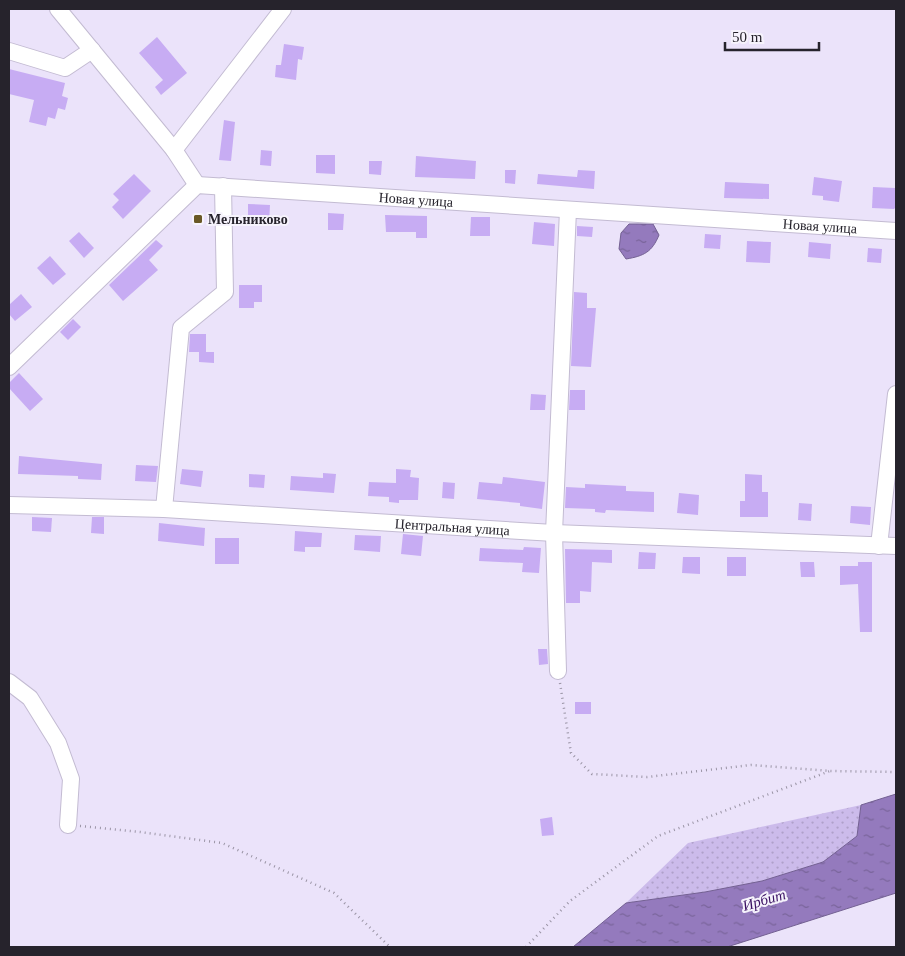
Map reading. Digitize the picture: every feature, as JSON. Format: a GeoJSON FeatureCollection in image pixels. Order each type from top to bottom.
{"type":"FeatureCollection","features":[{"type":"Feature","properties":{"kind":"street"},"geometry":{"type":"LineString","coordinates":[[9,367],[197,185],[174,150],[58,9]]}},
{"type":"Feature","properties":{"kind":"street"},"geometry":{"type":"LineString","coordinates":[[174,150],[283,9]]}},
{"type":"Feature","properties":{"kind":"street"},"geometry":{"type":"LineString","coordinates":[[9,51],[65,68],[92,50]]}},
{"type":"Feature","properties":{"kind":"street","name":"Новая улица"},"geometry":{"type":"LineString","coordinates":[[197,185],[896,231]]}},
{"type":"Feature","properties":{"kind":"street"},"geometry":{"type":"LineString","coordinates":[[164,509],[181,328],[225,292],[223,186]]}},
{"type":"Feature","properties":{"kind":"street"},"geometry":{"type":"LineString","coordinates":[[558,671],[554,533],[568,210]]}},
{"type":"Feature","properties":{"kind":"street"},"geometry":{"type":"LineString","coordinates":[[879,546],[896,394]]}},
{"type":"Feature","properties":{"kind":"street","name":"Центральная улица"},"geometry":{"type":"LineString","coordinates":[[9,505],[164,509],[554,533],[896,546]]}},
{"type":"Feature","properties":{"kind":"street"},"geometry":{"type":"LineString","coordinates":[[9,682],[30,698],[58,743],[71,779],[68,826]]}},
{"type":"Feature","properties":{"kind":"path"},"geometry":{"type":"LineString","coordinates":[[558,671],[571,753],[592,774],[647,777],[751,765],[831,771],[896,772]]}},
{"type":"Feature","properties":{"kind":"path"},"geometry":{"type":"LineString","coordinates":[[526,947],[570,901],[658,836],[831,771]]}},
{"type":"Feature","properties":{"kind":"path"},"geometry":{"type":"LineString","coordinates":[[68,826],[140,832],[222,843],[334,893],[390,947]]}},
{"type":"Feature","properties":{"kind":"shaded area"},"geometry":{"type":"Polygon","coordinates":[[[861,805],[857,836],[823,862],[762,881],[705,892],[626,903],[688,843],[861,805]]]}},
{"type":"Feature","properties":{"kind":"water"},"geometry":{"type":"Polygon","coordinates":[[[629,224],[653,224],[659,235],[647,252],[626,259],[619,249],[621,233],[629,224]]]}},
{"type":"Feature","properties":{"kind":"water","name":"Ирбит"},"geometry":{"type":"Polygon","coordinates":[[[896,794],[896,893],[727,947],[573,947],[626,903],[705,892],[762,881],[823,862],[857,836],[861,805],[896,794]]]}},
{"type":"Feature","properties":{"kind":"building"},"geometry":{"type":"Polygon","coordinates":[[[157,37],[187,73],[161,95],[155,87],[163,80],[139,53],[157,37]]]}},
{"type":"Feature","properties":{"kind":"building"},"geometry":{"type":"Polygon","coordinates":[[[284,44],[304,47],[302,60],[298,59],[296,80],[275,77],[276,65],[281,65],[284,44]]]}},
{"type":"Feature","properties":{"kind":"building"},"geometry":{"type":"Polygon","coordinates":[[[9,69],[65,83],[62,96],[68,98],[65,110],[58,108],[55,119],[48,117],[46,126],[29,122],[34,100],[9,94],[9,69]]]}},
{"type":"Feature","properties":{"kind":"building"},"geometry":{"type":"Polygon","coordinates":[[[224,120],[235,122],[231,161],[219,160],[224,120]]]}},
{"type":"Feature","properties":{"kind":"building"},"geometry":{"type":"Polygon","coordinates":[[[261,150],[272,151],[271,166],[260,165],[261,150]]]}},
{"type":"Feature","properties":{"kind":"building"},"geometry":{"type":"Polygon","coordinates":[[[316,155],[335,155],[335,174],[316,173],[316,155]]]}},
{"type":"Feature","properties":{"kind":"building"},"geometry":{"type":"Polygon","coordinates":[[[416,156],[476,161],[475,179],[415,177],[416,156]]]}},
{"type":"Feature","properties":{"kind":"building"},"geometry":{"type":"Polygon","coordinates":[[[369,161],[382,161],[381,175],[369,174],[369,161]]]}},
{"type":"Feature","properties":{"kind":"building"},"geometry":{"type":"Polygon","coordinates":[[[505,170],[516,170],[515,184],[505,183],[505,170]]]}},
{"type":"Feature","properties":{"kind":"building"},"geometry":{"type":"Polygon","coordinates":[[[578,170],[595,171],[594,189],[537,184],[538,174],[577,177],[578,170]]]}},
{"type":"Feature","properties":{"kind":"building"},"geometry":{"type":"Polygon","coordinates":[[[134,174],[151,191],[123,219],[112,207],[119,200],[113,194],[134,174]]]}},
{"type":"Feature","properties":{"kind":"building"},"geometry":{"type":"Polygon","coordinates":[[[814,177],[842,181],[839,202],[823,200],[823,196],[812,195],[814,177]]]}},
{"type":"Feature","properties":{"kind":"building"},"geometry":{"type":"Polygon","coordinates":[[[725,182],[769,184],[769,199],[724,198],[725,182]]]}},
{"type":"Feature","properties":{"kind":"building"},"geometry":{"type":"Polygon","coordinates":[[[873,187],[895,188],[896,207],[894,209],[872,208],[873,187]]]}},
{"type":"Feature","properties":{"kind":"building"},"geometry":{"type":"Polygon","coordinates":[[[248,204],[270,205],[269,224],[248,223],[248,204]]]}},
{"type":"Feature","properties":{"kind":"building"},"geometry":{"type":"Polygon","coordinates":[[[328,213],[344,214],[343,230],[328,230],[328,213]]]}},
{"type":"Feature","properties":{"kind":"building"},"geometry":{"type":"Polygon","coordinates":[[[385,215],[427,216],[427,238],[416,238],[416,232],[386,232],[385,215]]]}},
{"type":"Feature","properties":{"kind":"building"},"geometry":{"type":"Polygon","coordinates":[[[471,217],[490,217],[490,236],[470,236],[471,217]]]}},
{"type":"Feature","properties":{"kind":"building"},"geometry":{"type":"Polygon","coordinates":[[[534,222],[555,224],[554,246],[532,244],[534,222]]]}},
{"type":"Feature","properties":{"kind":"building"},"geometry":{"type":"Polygon","coordinates":[[[577,226],[593,227],[592,237],[577,236],[577,226]]]}},
{"type":"Feature","properties":{"kind":"building"},"geometry":{"type":"Polygon","coordinates":[[[79,232],[94,248],[84,258],[69,241],[79,232]]]}},
{"type":"Feature","properties":{"kind":"building"},"geometry":{"type":"Polygon","coordinates":[[[705,234],[721,235],[720,249],[704,248],[705,234]]]}},
{"type":"Feature","properties":{"kind":"building"},"geometry":{"type":"Polygon","coordinates":[[[156,240],[163,246],[149,260],[158,270],[123,301],[109,285],[156,240]]]}},
{"type":"Feature","properties":{"kind":"building"},"geometry":{"type":"Polygon","coordinates":[[[747,241],[771,242],[770,263],[746,262],[747,241]]]}},
{"type":"Feature","properties":{"kind":"building"},"geometry":{"type":"Polygon","coordinates":[[[809,242],[831,244],[830,259],[808,257],[809,242]]]}},
{"type":"Feature","properties":{"kind":"building"},"geometry":{"type":"Polygon","coordinates":[[[868,248],[882,249],[881,263],[867,262],[868,248]]]}},
{"type":"Feature","properties":{"kind":"building"},"geometry":{"type":"Polygon","coordinates":[[[50,256],[66,274],[53,285],[37,268],[50,256]]]}},
{"type":"Feature","properties":{"kind":"building"},"geometry":{"type":"Polygon","coordinates":[[[239,285],[262,285],[262,302],[254,302],[254,308],[239,308],[239,285]]]}},
{"type":"Feature","properties":{"kind":"building"},"geometry":{"type":"Polygon","coordinates":[[[574,292],[587,293],[587,308],[596,308],[591,367],[571,366],[574,292]]]}},
{"type":"Feature","properties":{"kind":"building"},"geometry":{"type":"Polygon","coordinates":[[[21,294],[32,307],[15,321],[9,314],[9,305],[21,294]]]}},
{"type":"Feature","properties":{"kind":"building"},"geometry":{"type":"Polygon","coordinates":[[[73,319],[81,327],[68,340],[60,332],[73,319]]]}},
{"type":"Feature","properties":{"kind":"building"},"geometry":{"type":"Polygon","coordinates":[[[190,334],[206,334],[206,352],[189,352],[190,334]]]}},
{"type":"Feature","properties":{"kind":"building"},"geometry":{"type":"Polygon","coordinates":[[[199,352],[214,352],[214,363],[199,362],[199,352]]]}},
{"type":"Feature","properties":{"kind":"building"},"geometry":{"type":"Polygon","coordinates":[[[19,373],[43,399],[30,411],[9,388],[9,383],[19,373]]]}},
{"type":"Feature","properties":{"kind":"building"},"geometry":{"type":"Polygon","coordinates":[[[570,390],[585,390],[585,410],[569,410],[570,390]]]}},
{"type":"Feature","properties":{"kind":"building"},"geometry":{"type":"Polygon","coordinates":[[[531,394],[546,395],[545,410],[530,410],[531,394]]]}},
{"type":"Feature","properties":{"kind":"building"},"geometry":{"type":"Polygon","coordinates":[[[19,456],[102,464],[101,480],[78,479],[78,476],[18,474],[19,456]]]}},
{"type":"Feature","properties":{"kind":"building"},"geometry":{"type":"Polygon","coordinates":[[[136,465],[158,466],[156,482],[135,481],[136,465]]]}},
{"type":"Feature","properties":{"kind":"building"},"geometry":{"type":"Polygon","coordinates":[[[182,469],[203,471],[201,487],[180,484],[182,469]]]}},
{"type":"Feature","properties":{"kind":"building"},"geometry":{"type":"Polygon","coordinates":[[[396,469],[411,470],[410,477],[419,478],[418,500],[399,500],[399,503],[389,502],[389,497],[368,496],[369,482],[396,483],[396,469]]]}},
{"type":"Feature","properties":{"kind":"building"},"geometry":{"type":"Polygon","coordinates":[[[323,473],[336,474],[334,493],[290,490],[291,476],[323,478],[323,473]]]}},
{"type":"Feature","properties":{"kind":"building"},"geometry":{"type":"Polygon","coordinates":[[[249,474],[265,475],[264,488],[249,487],[249,474]]]}},
{"type":"Feature","properties":{"kind":"building"},"geometry":{"type":"Polygon","coordinates":[[[745,474],[762,475],[762,492],[768,492],[768,517],[740,517],[740,501],[745,501],[745,474]]]}},
{"type":"Feature","properties":{"kind":"building"},"geometry":{"type":"Polygon","coordinates":[[[503,477],[545,482],[542,509],[520,506],[520,503],[477,499],[479,482],[502,484],[503,477]]]}},
{"type":"Feature","properties":{"kind":"building"},"geometry":{"type":"Polygon","coordinates":[[[443,482],[455,483],[454,499],[442,498],[443,482]]]}},
{"type":"Feature","properties":{"kind":"building"},"geometry":{"type":"Polygon","coordinates":[[[585,484],[626,486],[626,491],[654,492],[654,512],[606,510],[605,513],[595,512],[595,509],[565,508],[566,487],[585,488],[585,484]]]}},
{"type":"Feature","properties":{"kind":"building"},"geometry":{"type":"Polygon","coordinates":[[[679,493],[699,495],[698,515],[677,513],[679,493]]]}},
{"type":"Feature","properties":{"kind":"building"},"geometry":{"type":"Polygon","coordinates":[[[799,503],[812,504],[811,521],[798,520],[799,503]]]}},
{"type":"Feature","properties":{"kind":"building"},"geometry":{"type":"Polygon","coordinates":[[[851,506],[871,507],[870,525],[850,523],[851,506]]]}},
{"type":"Feature","properties":{"kind":"building"},"geometry":{"type":"Polygon","coordinates":[[[32,517],[52,518],[51,532],[32,531],[32,517]]]}},
{"type":"Feature","properties":{"kind":"building"},"geometry":{"type":"Polygon","coordinates":[[[92,517],[104,517],[104,534],[91,533],[92,517]]]}},
{"type":"Feature","properties":{"kind":"building"},"geometry":{"type":"Polygon","coordinates":[[[159,523],[205,528],[204,546],[158,541],[159,523]]]}},
{"type":"Feature","properties":{"kind":"building"},"geometry":{"type":"Polygon","coordinates":[[[295,531],[322,533],[321,547],[305,547],[305,552],[294,551],[295,531]]]}},
{"type":"Feature","properties":{"kind":"building"},"geometry":{"type":"Polygon","coordinates":[[[403,534],[423,536],[421,556],[401,554],[403,534]]]}},
{"type":"Feature","properties":{"kind":"building"},"geometry":{"type":"Polygon","coordinates":[[[355,535],[381,536],[380,552],[354,550],[355,535]]]}},
{"type":"Feature","properties":{"kind":"building"},"geometry":{"type":"Polygon","coordinates":[[[215,538],[239,538],[239,564],[215,564],[215,538]]]}},
{"type":"Feature","properties":{"kind":"building"},"geometry":{"type":"Polygon","coordinates":[[[524,547],[541,548],[539,573],[522,572],[523,563],[479,561],[480,548],[523,550],[524,547]]]}},
{"type":"Feature","properties":{"kind":"building"},"geometry":{"type":"Polygon","coordinates":[[[565,549],[612,550],[612,563],[592,562],[591,592],[580,591],[580,603],[566,603],[565,549]]]}},
{"type":"Feature","properties":{"kind":"building"},"geometry":{"type":"Polygon","coordinates":[[[639,552],[656,553],[655,569],[638,569],[639,552]]]}},
{"type":"Feature","properties":{"kind":"building"},"geometry":{"type":"Polygon","coordinates":[[[683,557],[700,557],[700,574],[682,573],[683,557]]]}},
{"type":"Feature","properties":{"kind":"building"},"geometry":{"type":"Polygon","coordinates":[[[727,557],[746,557],[746,576],[727,576],[727,557]]]}},
{"type":"Feature","properties":{"kind":"building"},"geometry":{"type":"Polygon","coordinates":[[[800,562],[814,562],[815,577],[801,577],[800,562]]]}},
{"type":"Feature","properties":{"kind":"building"},"geometry":{"type":"Polygon","coordinates":[[[858,562],[872,562],[872,632],[860,632],[858,584],[840,585],[840,566],[858,566],[858,562]]]}},
{"type":"Feature","properties":{"kind":"building"},"geometry":{"type":"Polygon","coordinates":[[[538,649],[547,649],[548,664],[539,665],[538,649]]]}},
{"type":"Feature","properties":{"kind":"building"},"geometry":{"type":"Polygon","coordinates":[[[575,702],[591,702],[591,714],[575,714],[575,702]]]}},
{"type":"Feature","properties":{"kind":"building"},"geometry":{"type":"Polygon","coordinates":[[[552,817],[554,835],[542,836],[540,819],[552,817]]]}},
{"type":"Feature","properties":{"kind":"place","name":"Мельниково"},"geometry":{"type":"Point","coordinates":[198,219]}}]}
